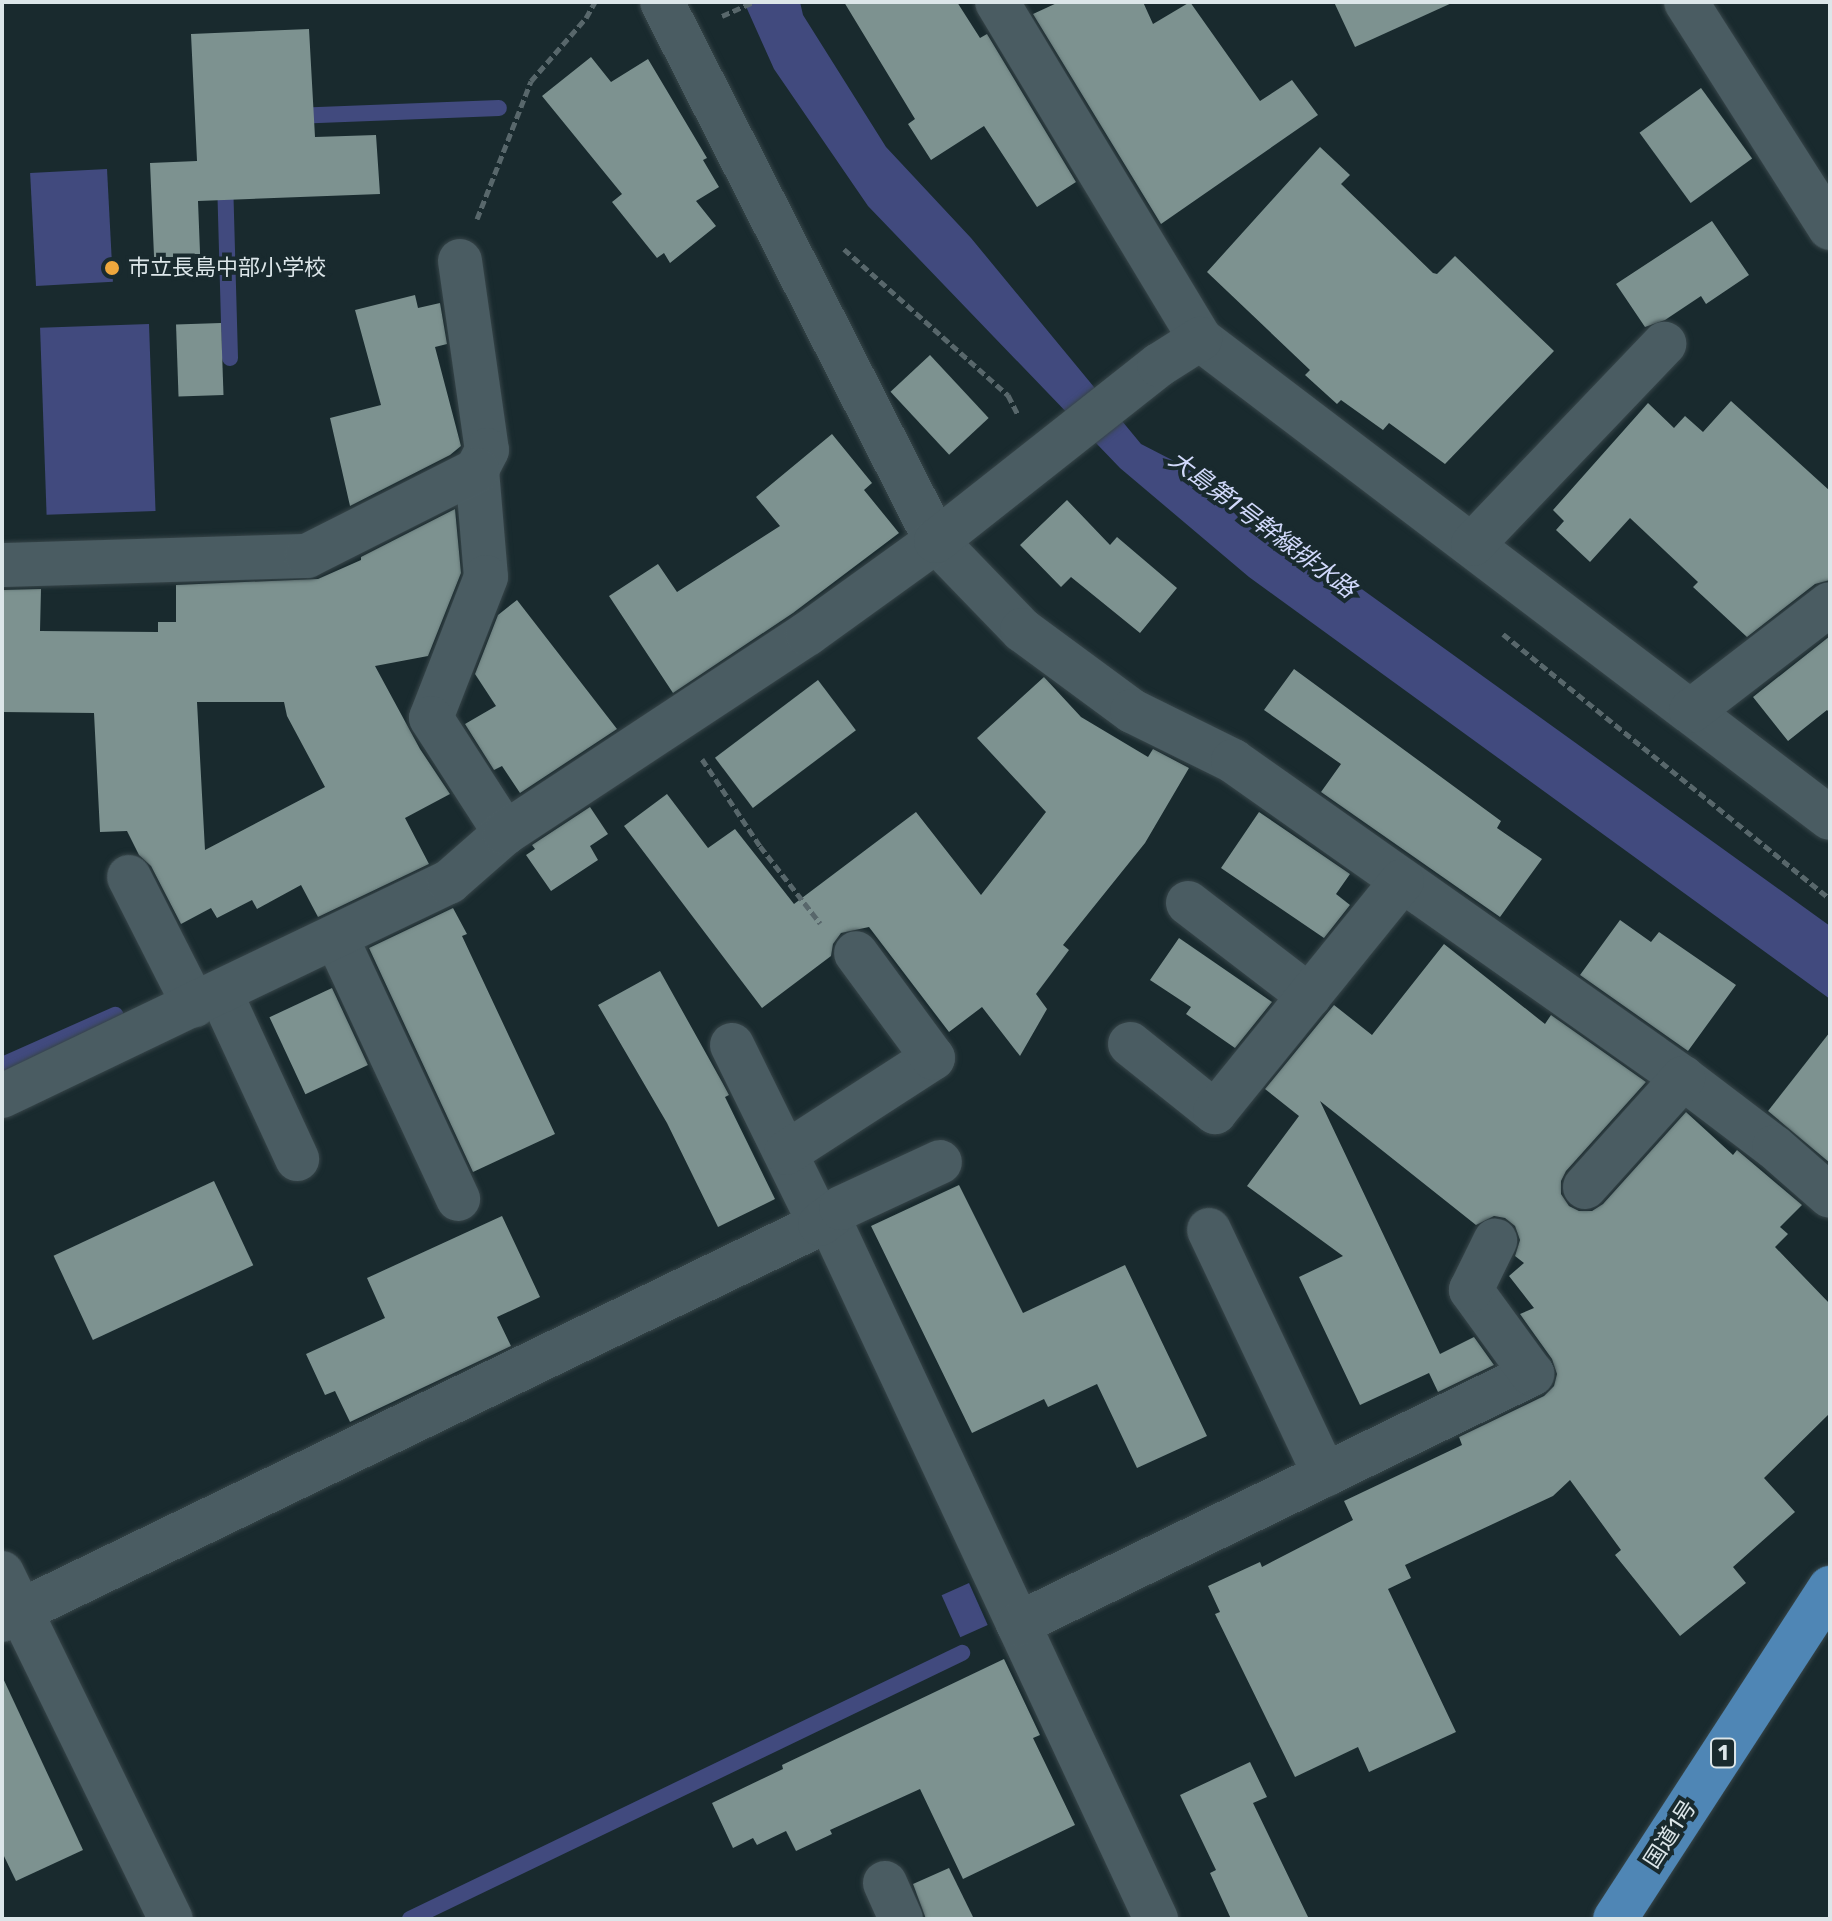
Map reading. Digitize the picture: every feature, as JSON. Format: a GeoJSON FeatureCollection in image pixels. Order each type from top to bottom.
{"type":"FeatureCollection","features":[{"type":"Feature","properties":{"kind":"highway","name":"国道1号"},"geometry":{"type":"LineString","coordinates":[[1615,1919],[1830,1588]]}},
{"type":"Feature","properties":{"kind":"street"},"geometry":{"type":"LineString","coordinates":[[662,2],[936,541],[1022,630],[1120,702],[1233,761],[1683,1078],[1774,1147],[1830,1196]]}},
{"type":"Feature","properties":{"kind":"street"},"geometry":{"type":"LineString","coordinates":[[997,2],[1200,339],[1830,818]]}},
{"type":"Feature","properties":{"kind":"street"},"geometry":{"type":"LineString","coordinates":[[1686,2],[1830,228]]}},
{"type":"Feature","properties":{"kind":"street"},"geometry":{"type":"LineString","coordinates":[[460,261],[487,450],[477,470],[486,577],[431,718],[505,833]]}},
{"type":"Feature","properties":{"kind":"street"},"geometry":{"type":"LineString","coordinates":[[2,1096],[449,882],[505,833],[677,721],[936,541],[1159,365],[1200,339]]}},
{"type":"Feature","properties":{"kind":"street"},"geometry":{"type":"LineString","coordinates":[[1473,544],[1664,344]]}},
{"type":"Feature","properties":{"kind":"street"},"geometry":{"type":"LineString","coordinates":[[2,565],[307,556],[477,470]]}},
{"type":"Feature","properties":{"kind":"street"},"geometry":{"type":"LineString","coordinates":[[1691,711],[1830,604]]}},
{"type":"Feature","properties":{"kind":"street"},"geometry":{"type":"LineString","coordinates":[[129,877],[207,998],[297,1159]]}},
{"type":"Feature","properties":{"kind":"street"},"geometry":{"type":"LineString","coordinates":[[1130,1044],[1215,1112],[1402,881]]}},
{"type":"Feature","properties":{"kind":"street"},"geometry":{"type":"LineString","coordinates":[[1188,903],[1309,996]]}},
{"type":"Feature","properties":{"kind":"street"},"geometry":{"type":"LineString","coordinates":[[336,937],[458,1199]]}},
{"type":"Feature","properties":{"kind":"street"},"geometry":{"type":"LineString","coordinates":[[786,1153],[933,1058],[856,953]]}},
{"type":"Feature","properties":{"kind":"street"},"geometry":{"type":"LineString","coordinates":[[732,1045],[786,1153],[825,1222],[1156,1919]]}},
{"type":"Feature","properties":{"kind":"street"},"geometry":{"type":"LineString","coordinates":[[1585,1187],[1683,1078]]}},
{"type":"Feature","properties":{"kind":"street"},"geometry":{"type":"LineString","coordinates":[[171,1919],[8,1601],[825,1222],[841,1208],[940,1162]]}},
{"type":"Feature","properties":{"kind":"street"},"geometry":{"type":"LineString","coordinates":[[1209,1230],[1325,1475]]}},
{"type":"Feature","properties":{"kind":"street"},"geometry":{"type":"LineString","coordinates":[[1018,1624],[1532,1374],[1471,1290],[1495,1241]]}},
{"type":"Feature","properties":{"kind":"path"},"geometry":{"type":"LineString","coordinates":[[460,261],[531,81],[586,18],[595,2]]}},
{"type":"Feature","properties":{"kind":"path"},"geometry":{"type":"LineString","coordinates":[[721,16],[754,2]]}},
{"type":"Feature","properties":{"kind":"path"},"geometry":{"type":"LineString","coordinates":[[841,246],[1008,395],[1050,452]]}},
{"type":"Feature","properties":{"kind":"path"},"geometry":{"type":"LineString","coordinates":[[677,721],[760,846],[843,951],[856,953]]}},
{"type":"Feature","properties":{"kind":"water","name":"大島第1号幹線排水路"},"geometry":{"type":"Polygon","coordinates":[[[744,2],[800,2],[803,15],[886,147],[971,238],[1141,444],[1209,479],[1830,926],[1830,999],[1249,577],[1120,468],[868,206],[774,69],[744,2]]]}},
{"type":"Feature","properties":{"kind":"water"},"geometry":{"type":"Polygon","coordinates":[[[107,169],[113,282],[36,286],[30,173],[107,169]]]}},
{"type":"Feature","properties":{"kind":"water"},"geometry":{"type":"Polygon","coordinates":[[[149,324],[156,511],[47,515],[40,328],[149,324]]]}},
{"type":"Feature","properties":{"kind":"water"},"geometry":{"type":"Polygon","coordinates":[[[969,1583],[988,1625],[960,1637],[942,1595],[969,1583]]]}},
{"type":"Feature","properties":{"kind":"building"},"geometry":{"type":"Polygon","coordinates":[[[844,2],[957,2],[980,38],[987,34],[1076,182],[1037,207],[984,126],[931,160],[908,124],[915,119],[844,2]]]}},
{"type":"Feature","properties":{"kind":"building"},"geometry":{"type":"Polygon","coordinates":[[[1059,2],[1143,2],[1153,24],[1190,2],[1260,101],[1292,80],[1318,115],[1161,224],[1033,14],[1059,2]]]}},
{"type":"Feature","properties":{"kind":"building"},"geometry":{"type":"Polygon","coordinates":[[[1334,2],[1454,2],[1355,47],[1334,2]]]}},
{"type":"Feature","properties":{"kind":"building"},"geometry":{"type":"Polygon","coordinates":[[[309,29],[315,137],[376,135],[380,194],[198,201],[201,278],[155,279],[150,163],[197,161],[191,34],[309,29]]]}},
{"type":"Feature","properties":{"kind":"building"},"geometry":{"type":"Polygon","coordinates":[[[591,57],[611,82],[648,59],[707,158],[703,160],[719,187],[696,201],[716,226],[670,263],[664,253],[657,258],[612,202],[622,194],[542,96],[591,57]]]}},
{"type":"Feature","properties":{"kind":"building"},"geometry":{"type":"Polygon","coordinates":[[[1701,88],[1752,158],[1691,203],[1640,133],[1701,88]]]}},
{"type":"Feature","properties":{"kind":"building"},"geometry":{"type":"Polygon","coordinates":[[[1320,147],[1350,175],[1341,184],[1433,273],[1437,274],[1455,256],[1554,351],[1445,464],[1389,423],[1383,430],[1341,400],[1337,404],[1305,375],[1310,370],[1207,272],[1320,147]]]}},
{"type":"Feature","properties":{"kind":"building"},"geometry":{"type":"Polygon","coordinates":[[[1712,221],[1749,275],[1706,304],[1701,296],[1665,320],[1645,327],[1616,284],[1712,221]]]}},
{"type":"Feature","properties":{"kind":"building"},"geometry":{"type":"Polygon","coordinates":[[[415,295],[418,308],[440,303],[447,344],[435,347],[461,446],[450,455],[350,506],[330,418],[381,405],[355,310],[415,295]]]}},
{"type":"Feature","properties":{"kind":"building"},"geometry":{"type":"Polygon","coordinates":[[[221,323],[224,395],[179,397],[176,325],[221,323]]]}},
{"type":"Feature","properties":{"kind":"building"},"geometry":{"type":"Polygon","coordinates":[[[930,355],[989,418],[949,455],[891,392],[930,355]]]}},
{"type":"Feature","properties":{"kind":"building"},"geometry":{"type":"Polygon","coordinates":[[[1731,401],[1830,491],[1830,580],[1815,584],[1747,637],[1693,587],[1698,582],[1630,518],[1590,562],[1556,530],[1564,521],[1553,510],[1648,403],[1674,428],[1685,416],[1703,432],[1731,401]]]}},
{"type":"Feature","properties":{"kind":"building"},"geometry":{"type":"Polygon","coordinates":[[[832,434],[872,483],[864,490],[899,533],[793,613],[673,693],[609,596],[658,564],[677,592],[780,526],[756,497],[832,434]]]}},
{"type":"Feature","properties":{"kind":"building"},"geometry":{"type":"Polygon","coordinates":[[[1067,500],[1110,545],[1117,537],[1177,588],[1140,633],[1071,577],[1061,587],[1020,545],[1067,500]]]}},
{"type":"Feature","properties":{"kind":"building"},"geometry":{"type":"Polygon","coordinates":[[[455,509],[461,573],[428,656],[375,666],[420,749],[450,794],[405,818],[429,864],[318,917],[301,885],[257,909],[252,900],[217,918],[211,908],[181,924],[151,866],[139,855],[127,831],[100,832],[94,713],[2,712],[2,590],[41,589],[40,631],[158,632],[158,622],[176,622],[176,585],[318,579],[361,560],[361,557],[455,509]],[[197,702],[205,850],[325,787],[287,716],[284,702],[197,702]]]}},
{"type":"Feature","properties":{"kind":"building"},"geometry":{"type":"Polygon","coordinates":[[[517,600],[617,729],[520,793],[502,766],[494,770],[465,724],[496,706],[475,674],[498,615],[517,600]]]}},
{"type":"Feature","properties":{"kind":"building"},"geometry":{"type":"Polygon","coordinates":[[[1830,636],[1830,713],[1827,710],[1788,741],[1753,697],[1830,636]]]}},
{"type":"Feature","properties":{"kind":"building"},"geometry":{"type":"Polygon","coordinates":[[[1294,669],[1501,821],[1497,828],[1542,859],[1500,917],[1321,792],[1341,764],[1264,710],[1294,669]]]}},
{"type":"Feature","properties":{"kind":"building"},"geometry":{"type":"Polygon","coordinates":[[[1044,677],[1081,717],[1148,757],[1153,749],[1189,768],[1145,843],[1063,945],[1069,950],[1036,994],[1047,1009],[1020,1056],[982,1007],[949,1032],[869,927],[841,933],[833,944],[831,956],[762,1008],[624,826],[667,794],[708,848],[735,829],[794,904],[916,812],[981,895],[1046,812],[977,738],[1044,677]]]}},
{"type":"Feature","properties":{"kind":"building"},"geometry":{"type":"Polygon","coordinates":[[[818,680],[856,730],[753,808],[715,758],[818,680]]]}},
{"type":"Feature","properties":{"kind":"building"},"geometry":{"type":"Polygon","coordinates":[[[590,807],[608,834],[590,846],[598,860],[551,891],[526,855],[535,849],[532,845],[590,807]]]}},
{"type":"Feature","properties":{"kind":"building"},"geometry":{"type":"Polygon","coordinates":[[[1259,812],[1350,874],[1336,894],[1350,905],[1324,938],[1221,868],[1259,812]]]}},
{"type":"Feature","properties":{"kind":"building"},"geometry":{"type":"Polygon","coordinates":[[[453,908],[467,934],[462,936],[555,1134],[473,1172],[369,948],[453,908]]]}},
{"type":"Feature","properties":{"kind":"building"},"geometry":{"type":"Polygon","coordinates":[[[1620,920],[1651,942],[1659,932],[1736,985],[1688,1051],[1580,975],[1620,920]]]}},
{"type":"Feature","properties":{"kind":"building"},"geometry":{"type":"Polygon","coordinates":[[[1179,938],[1272,1002],[1235,1048],[1186,1014],[1191,1007],[1150,980],[1179,938]]]}},
{"type":"Feature","properties":{"kind":"building"},"geometry":{"type":"Polygon","coordinates":[[[1444,944],[1545,1024],[1551,1015],[1646,1082],[1566,1171],[1561,1181],[1561,1194],[1569,1206],[1579,1211],[1592,1211],[1603,1204],[1686,1112],[1733,1155],[1737,1150],[1802,1205],[1780,1227],[1788,1234],[1775,1247],[1830,1304],[1830,1413],[1764,1478],[1795,1512],[1733,1567],[1746,1583],[1680,1636],[1615,1555],[1621,1550],[1570,1480],[1553,1496],[1405,1565],[1411,1578],[1388,1589],[1456,1732],[1369,1772],[1358,1747],[1295,1777],[1215,1614],[1220,1612],[1208,1586],[1260,1562],[1262,1567],[1353,1520],[1344,1501],[1462,1445],[1459,1437],[1544,1396],[1554,1386],[1557,1374],[1552,1359],[1520,1314],[1534,1308],[1509,1276],[1524,1263],[1515,1256],[1520,1240],[1515,1226],[1505,1218],[1494,1216],[1476,1225],[1320,1101],[1440,1354],[1474,1337],[1494,1365],[1438,1392],[1429,1373],[1360,1405],[1299,1277],[1343,1256],[1247,1186],[1299,1116],[1265,1089],[1334,1005],[1372,1035],[1444,944]]]}},
{"type":"Feature","properties":{"kind":"building"},"geometry":{"type":"Polygon","coordinates":[[[660,971],[729,1095],[725,1097],[775,1199],[718,1227],[667,1123],[598,1005],[660,971]]]}},
{"type":"Feature","properties":{"kind":"building"},"geometry":{"type":"Polygon","coordinates":[[[332,988],[368,1065],[305,1094],[269,1017],[332,988]]]}},
{"type":"Feature","properties":{"kind":"building"},"geometry":{"type":"Polygon","coordinates":[[[1830,1032],[1830,1163],[1768,1111],[1830,1032]]]}},
{"type":"Feature","properties":{"kind":"building"},"geometry":{"type":"Polygon","coordinates":[[[214,1181],[253,1265],[93,1340],[54,1256],[214,1181]]]}},
{"type":"Feature","properties":{"kind":"building"},"geometry":{"type":"Polygon","coordinates":[[[959,1185],[1023,1313],[1125,1265],[1207,1436],[1137,1468],[1097,1384],[1048,1407],[1044,1399],[972,1433],[871,1226],[959,1185]]]}},
{"type":"Feature","properties":{"kind":"building"},"geometry":{"type":"Polygon","coordinates":[[[502,1216],[540,1297],[497,1317],[511,1346],[350,1422],[335,1391],[325,1395],[306,1354],[385,1318],[367,1278],[502,1216]]]}},
{"type":"Feature","properties":{"kind":"building"},"geometry":{"type":"Polygon","coordinates":[[[1004,1659],[1040,1735],[1033,1738],[1075,1825],[963,1879],[920,1789],[830,1830],[832,1834],[796,1851],[786,1831],[757,1845],[753,1838],[733,1848],[712,1803],[783,1769],[782,1765],[1004,1659]]]}},
{"type":"Feature","properties":{"kind":"building"},"geometry":{"type":"Polygon","coordinates":[[[2,1676],[83,1850],[16,1881],[2,1852],[2,1676]]]}},
{"type":"Feature","properties":{"kind":"building"},"geometry":{"type":"Polygon","coordinates":[[[1250,1762],[1267,1797],[1253,1803],[1309,1919],[1231,1919],[1210,1873],[1216,1870],[1180,1795],[1250,1762]]]}},
{"type":"Feature","properties":{"kind":"building"},"geometry":{"type":"Polygon","coordinates":[[[949,1868],[974,1919],[926,1919],[913,1884],[949,1868]]]}},
{"type":"Feature","properties":{"kind":"waterway"},"geometry":{"type":"LineString","coordinates":[[293,116],[499,108]]}},
{"type":"Feature","properties":{"kind":"waterway"},"geometry":{"type":"LineString","coordinates":[[225,179],[230,358]]}},
{"type":"Feature","properties":{"kind":"waterway"},"geometry":{"type":"LineString","coordinates":[[2,1065],[115,1015]]}},
{"type":"Feature","properties":{"kind":"waterway"},"geometry":{"type":"LineString","coordinates":[[410,1919],[962,1653]]}},
{"type":"Feature","properties":{"kind":"place","name":"市立長島中部小学校"},"geometry":{"type":"Point","coordinates":[112,268]}}]}
